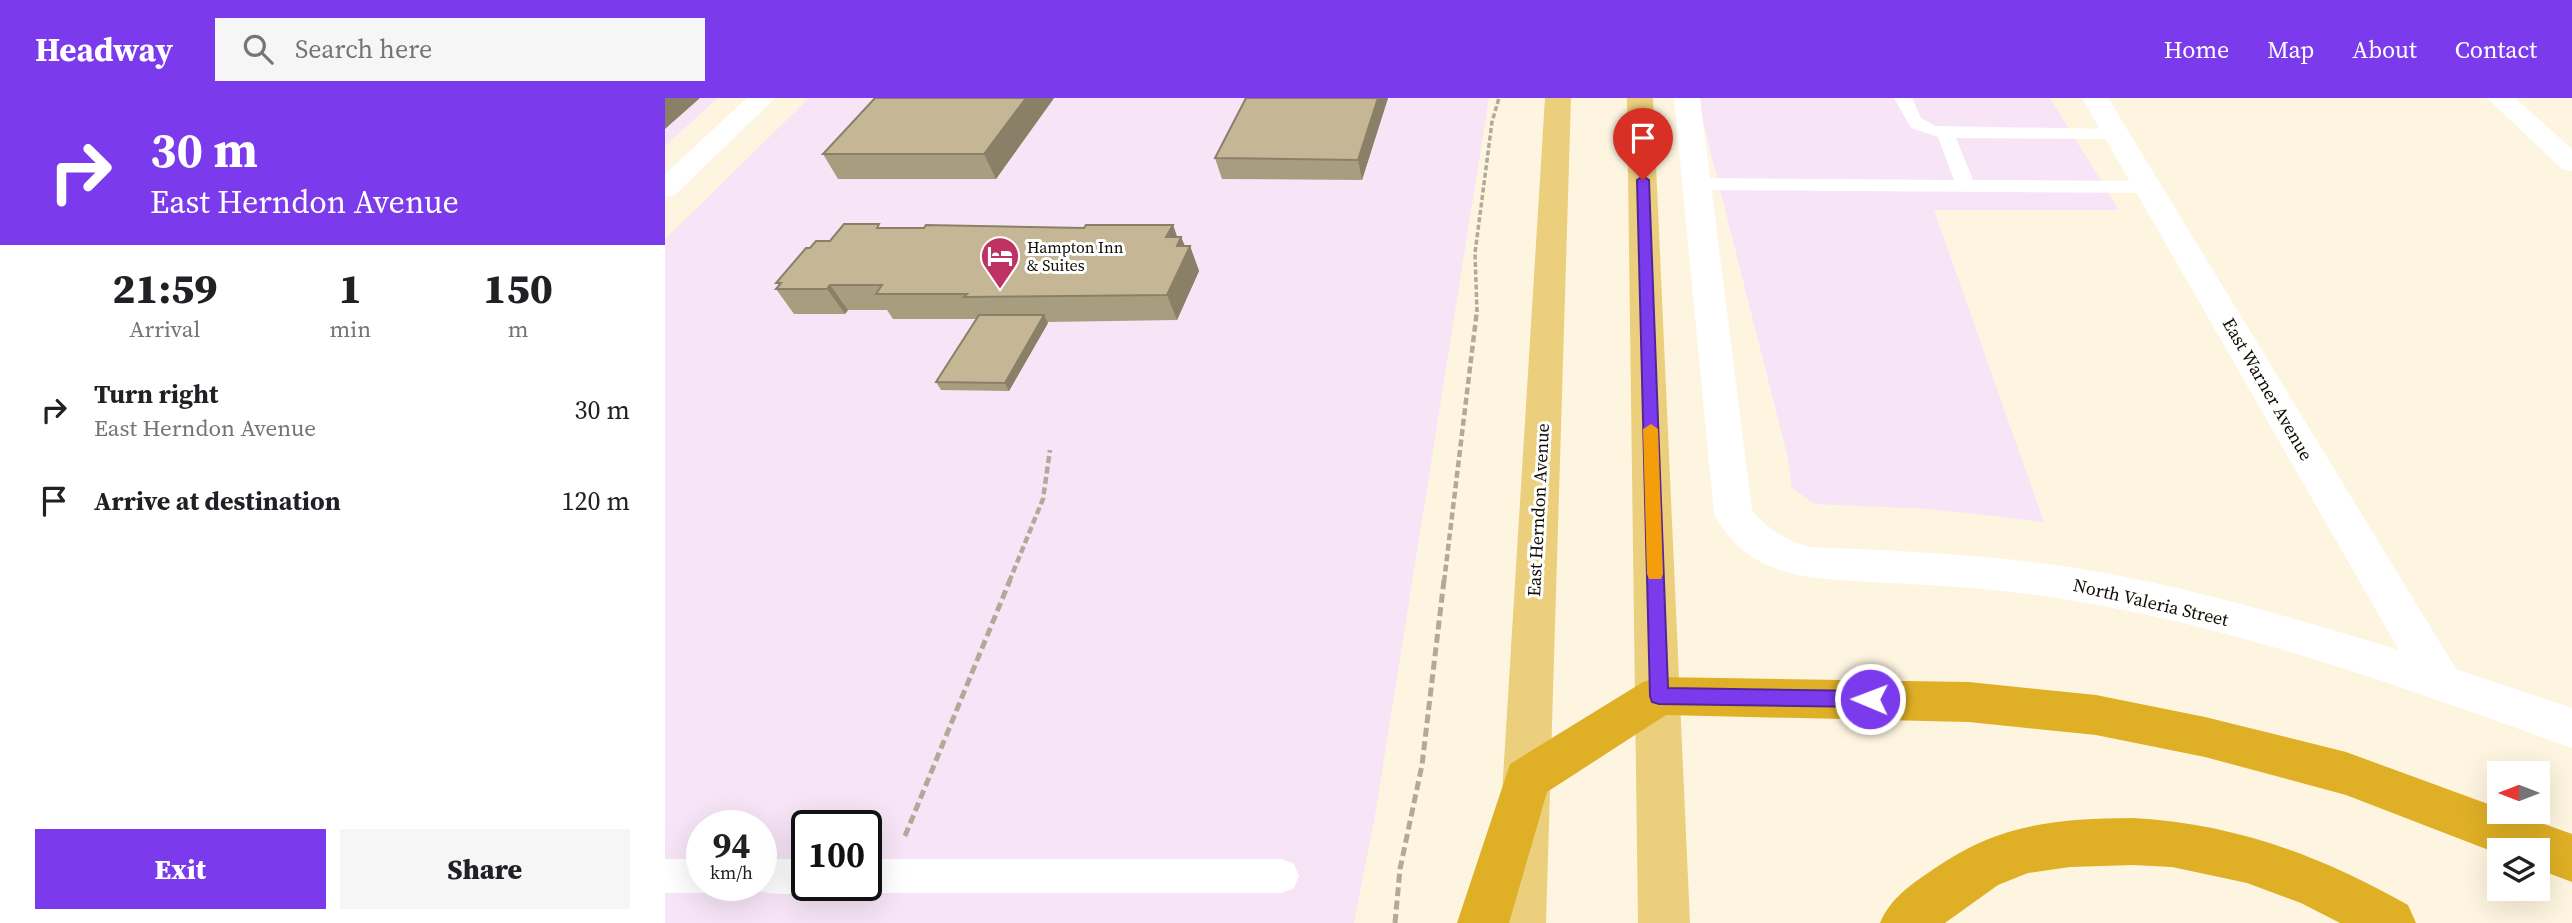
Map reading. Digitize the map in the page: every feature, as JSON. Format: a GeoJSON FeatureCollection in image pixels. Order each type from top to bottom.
{"type":"FeatureCollection","features":[{"type":"Feature","properties":{"kind":"highway"},"geometry":{"type":"LineString","coordinates":[[1483,923],[1527,779],[1659,696],[1969,702],[2096,715],[2205,737],[2346,774],[2572,858]]}},
{"type":"Feature","properties":{"kind":"highway"},"geometry":{"type":"LineString","coordinates":[[1906,923],[1941,892],[1979,868],[2010,855],[2050,844],[2143,840],[2196,845],[2242,855],[2299,874],[2390,923]]}},
{"type":"Feature","properties":{"kind":"main road","name":"East Herndon Avenue"},"geometry":{"type":"LineString","coordinates":[[1520,923],[1558,98]]}},
{"type":"Feature","properties":{"kind":"main road"},"geometry":{"type":"LineString","coordinates":[[1640,98],[1664,923]]}},
{"type":"Feature","properties":{"kind":"street"},"geometry":{"type":"LineString","coordinates":[[665,189],[762,98]]}},
{"type":"Feature","properties":{"kind":"street"},"geometry":{"type":"LineString","coordinates":[[1687,98],[1696,184]]}},
{"type":"Feature","properties":{"kind":"street","name":"East Warner Avenue"},"geometry":{"type":"LineString","coordinates":[[2095,98],[2440,681]]}},
{"type":"Feature","properties":{"kind":"street"},"geometry":{"type":"LineString","coordinates":[[2500,98],[2572,163]]}},
{"type":"Feature","properties":{"kind":"street","name":"North Valeria Street"},"geometry":{"type":"LineString","coordinates":[[1696,184],[1733,514],[1753,538],[1788,559],[1811,563],[1957,570],[2055,581],[2130,595],[2297,637],[2440,681],[2572,728]]}},
{"type":"Feature","properties":{"kind":"lane"},"geometry":{"type":"LineString","coordinates":[[1903,98],[1912,121],[1924,130],[1945,134],[2117,134]]}},
{"type":"Feature","properties":{"kind":"lane"},"geometry":{"type":"LineString","coordinates":[[1945,134],[1965,186]]}},
{"type":"Feature","properties":{"kind":"lane"},"geometry":{"type":"LineString","coordinates":[[1696,184],[2149,187]]}},
{"type":"Feature","properties":{"kind":"lane"},"geometry":{"type":"LineString","coordinates":[[665,876],[686,876]]}},
{"type":"Feature","properties":{"kind":"lane"},"geometry":{"type":"LineString","coordinates":[[882,876],[1282,876]]}},
{"type":"Feature","properties":{"kind":"path"},"geometry":{"type":"LineString","coordinates":[[1395,923],[1399,869],[1422,765],[1478,301],[1475,253],[1492,122],[1499,98]]}},
{"type":"Feature","properties":{"kind":"path"},"geometry":{"type":"LineString","coordinates":[[882,867],[1043,499],[1050,450]]}},
{"type":"Feature","properties":{"kind":"shaded area"},"geometry":{"type":"Polygon","coordinates":[[[665,98],[718,98],[665,146],[665,98]]]}},
{"type":"Feature","properties":{"kind":"shaded area"},"geometry":{"type":"Polygon","coordinates":[[[809,98],[1489,98],[1376,810],[1354,923],[665,923],[665,239],[809,98]]]}},
{"type":"Feature","properties":{"kind":"shaded area"},"geometry":{"type":"Polygon","coordinates":[[[1697,98],[2050,98],[2119,210],[1934,210],[2044,522],[1929,509],[1814,504],[1792,488],[1787,455],[1697,98]]]}},
{"type":"Feature","properties":{"kind":"building"},"geometry":{"type":"Polygon","coordinates":[[[875,98],[1026,98],[984,154],[823,154],[875,98]]]}},
{"type":"Feature","properties":{"kind":"building"},"geometry":{"type":"Polygon","coordinates":[[[1246,98],[1378,98],[1358,160],[1215,158],[1246,98]]]}},
{"type":"Feature","properties":{"kind":"building"},"geometry":{"type":"Polygon","coordinates":[[[844,224],[879,224],[877,228],[924,228],[926,225],[1084,228],[1086,225],[1173,225],[1166,237],[1181,237],[1177,246],[1190,246],[1167,295],[964,297],[967,294],[876,294],[882,285],[776,289],[781,283],[776,283],[806,248],[810,248],[816,241],[830,241],[844,224]]]}},
{"type":"Feature","properties":{"kind":"building"},"geometry":{"type":"Polygon","coordinates":[[[979,315],[1044,315],[1005,383],[936,382],[979,315]]]}},
{"type":"Feature","properties":{"kind":"slow traffic"},"geometry":{"type":"LineString","coordinates":[[1651,429],[1655,574]]}},
{"type":"Feature","properties":{"kind":"place","name":"Hampton Inn & Suites"},"geometry":{"type":"Point","coordinates":[1000,290]}},
{"type":"Feature","properties":{"kind":"route"},"geometry":{"type":"LineString","coordinates":[[1643,180],[1659,696],[1870,699]]}}]}
